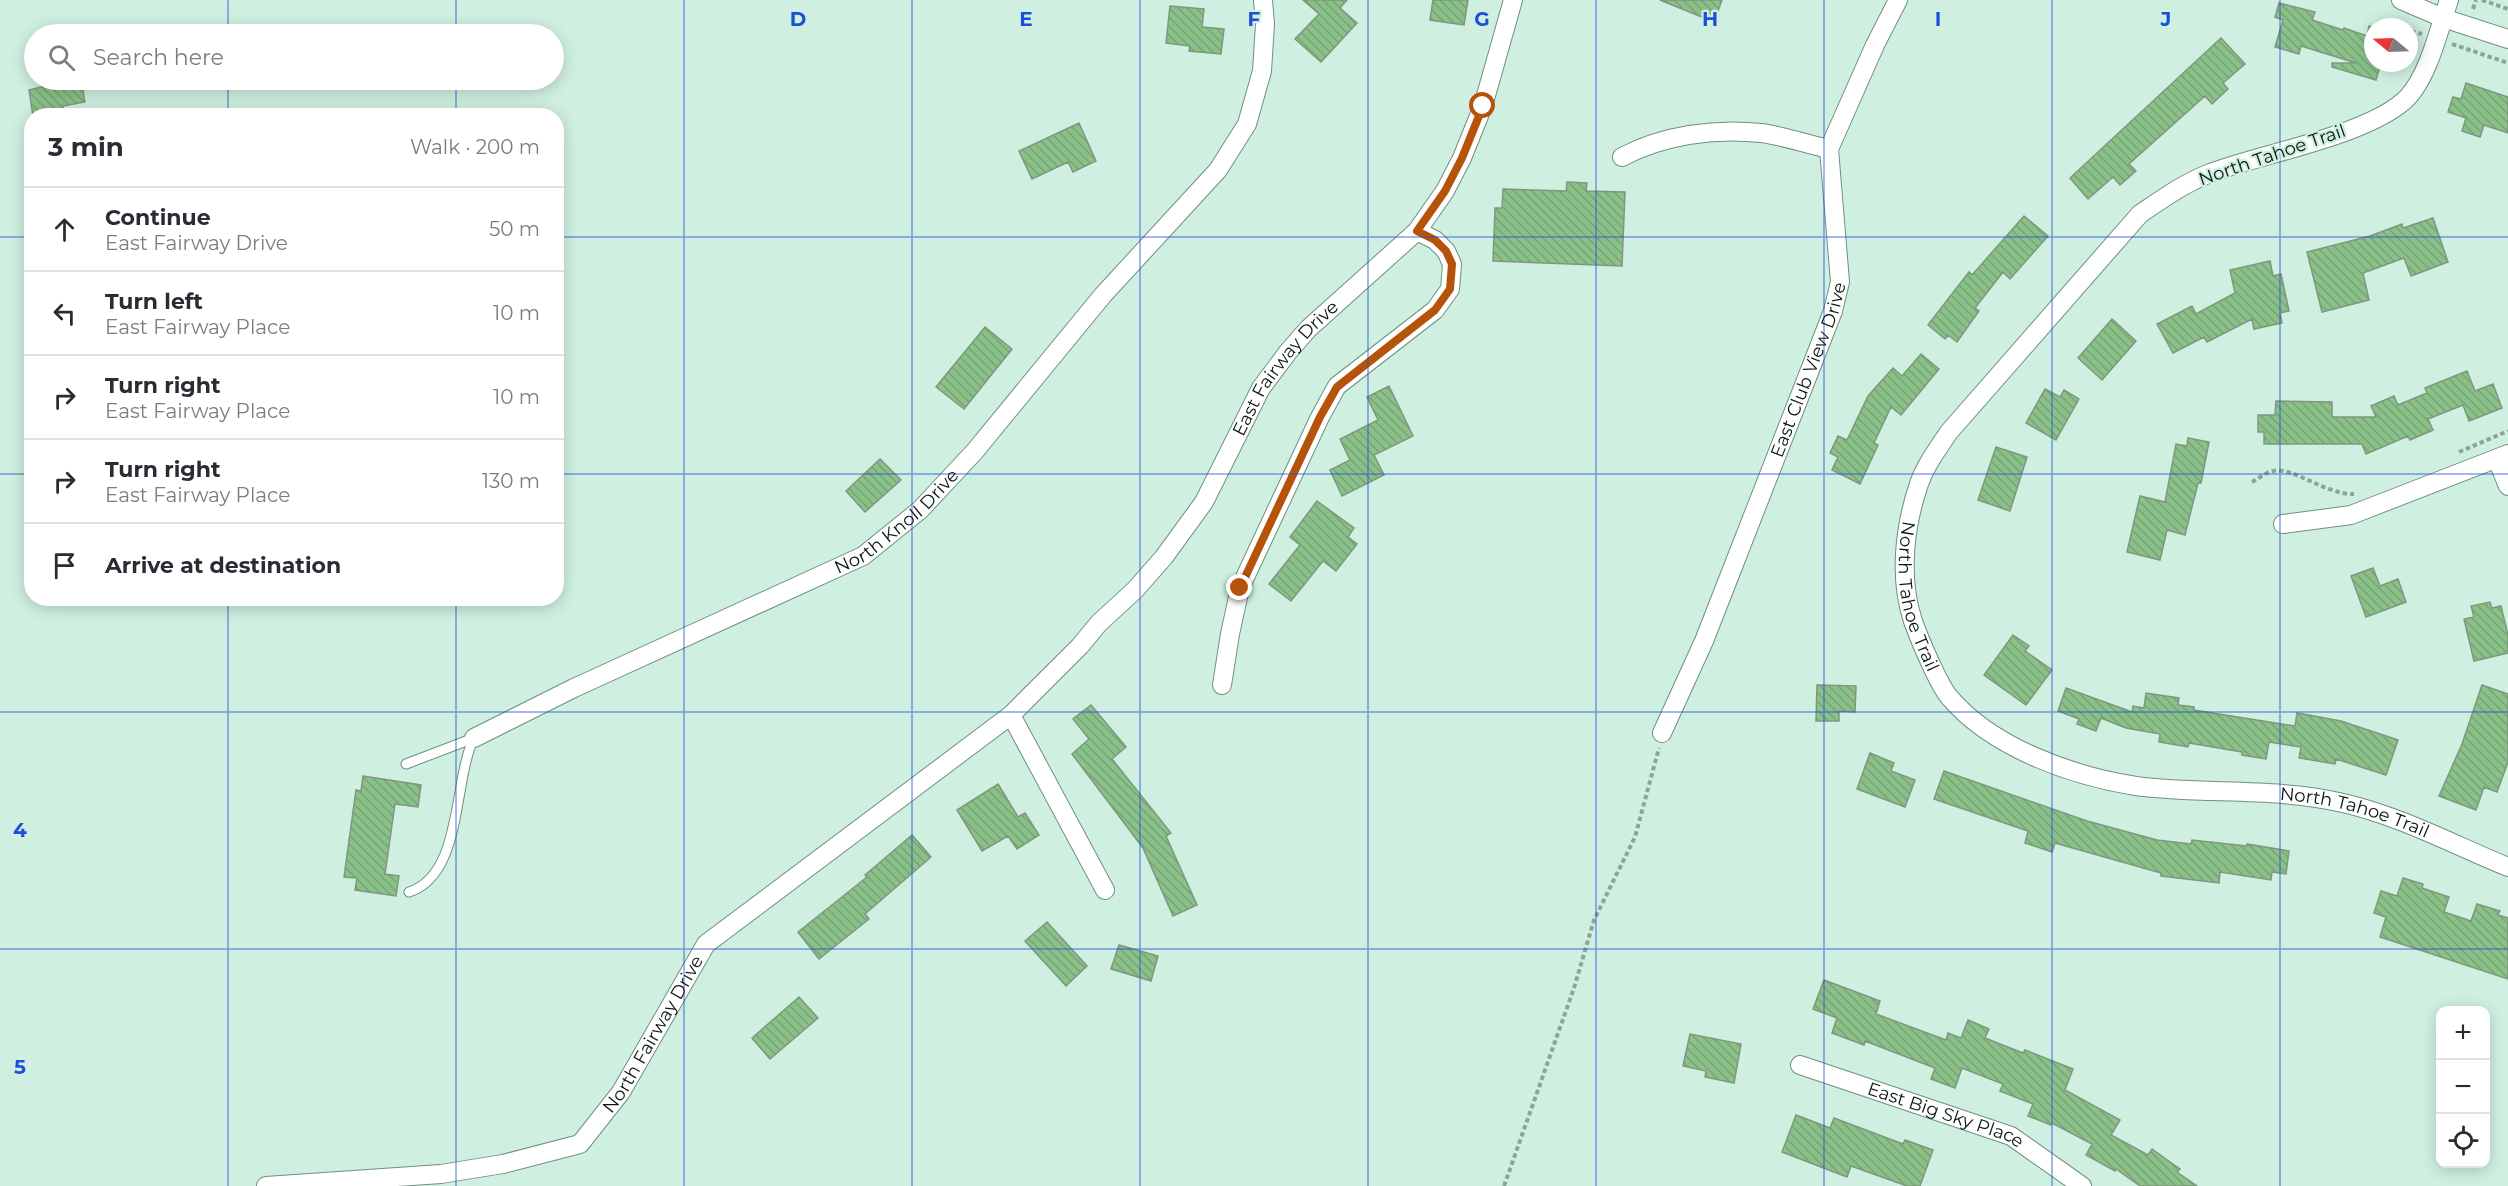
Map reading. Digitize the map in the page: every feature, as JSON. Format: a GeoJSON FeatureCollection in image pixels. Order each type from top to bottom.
{"type":"FeatureCollection","features":[{"type":"Feature","properties":{"kind":"street","name":"North Knoll Drive"},"geometry":{"type":"LineString","coordinates":[[474,738],[574,688],[862,556],[920,510],[975,452],[1103,296],[1218,170],[1247,124],[1262,70],[1265,24],[1263,0]]}},
{"type":"Feature","properties":{"kind":"street","name":"East Fairway Drive"},"geometry":{"type":"LineString","coordinates":[[1011,715],[1080,646],[1099,623],[1135,590],[1164,557],[1204,502],[1261,388],[1288,352],[1308,329],[1417,231],[1445,191],[1462,158],[1483,106],[1513,0]]}},
{"type":"Feature","properties":{"kind":"street","name":"East Club View Drive"},"geometry":{"type":"LineString","coordinates":[[1662,733],[1704,641],[1833,311],[1840,282],[1829,149],[1875,45],[1898,0]]}},
{"type":"Feature","properties":{"kind":"street"},"geometry":{"type":"LineString","coordinates":[[2401,0],[2443,18],[2508,39]]}},
{"type":"Feature","properties":{"kind":"street","name":"North Tahoe Trail"},"geometry":{"type":"LineString","coordinates":[[2450,0],[2422,76],[2408,97],[2387,113],[2353,128],[2206,175],[2172,192],[2140,214],[1949,432],[1930,459],[1918,486],[1909,524],[1904,571],[1907,603],[1918,636],[1949,698],[1991,734],[2018,750],[2093,777],[2136,786],[2284,794],[2344,803],[2377,813],[2508,867]]}},
{"type":"Feature","properties":{"kind":"street"},"geometry":{"type":"LineString","coordinates":[[1622,157],[1644,146],[1702,134],[1727,132],[1762,133],[1829,149]]}},
{"type":"Feature","properties":{"kind":"street"},"geometry":{"type":"LineString","coordinates":[[1222,685],[1240,588],[1320,417],[1337,387],[1435,310],[1450,289],[1452,264],[1446,251],[1435,240],[1417,231]]}},
{"type":"Feature","properties":{"kind":"street"},"geometry":{"type":"LineString","coordinates":[[2283,524],[2351,515],[2502,456],[2508,486]]}},
{"type":"Feature","properties":{"kind":"street"},"geometry":{"type":"LineString","coordinates":[[1011,715],[1105,890]]}},
{"type":"Feature","properties":{"kind":"street","name":"North Fairway Drive"},"geometry":{"type":"LineString","coordinates":[[266,1186],[441,1174],[503,1164],[580,1144],[621,1092],[706,944],[1011,715]]}},
{"type":"Feature","properties":{"kind":"street","name":"East Big Sky Place"},"geometry":{"type":"LineString","coordinates":[[1800,1065],[2011,1136],[2082,1186]]}},
{"type":"Feature","properties":{"kind":"lane"},"geometry":{"type":"LineString","coordinates":[[406,764],[474,738]]}},
{"type":"Feature","properties":{"kind":"lane"},"geometry":{"type":"LineString","coordinates":[[409,892],[421,888],[440,864],[458,808],[467,753],[474,738]]}},
{"type":"Feature","properties":{"kind":"path"},"geometry":{"type":"LineString","coordinates":[[2482,0],[2508,9]]}},
{"type":"Feature","properties":{"kind":"path"},"geometry":{"type":"LineString","coordinates":[[2418,33],[2508,63]]}},
{"type":"Feature","properties":{"kind":"path"},"geometry":{"type":"LineString","coordinates":[[2454,454],[2508,430]]}},
{"type":"Feature","properties":{"kind":"path"},"geometry":{"type":"LineString","coordinates":[[2252,482],[2273,471],[2290,472],[2340,494],[2360,492]]}},
{"type":"Feature","properties":{"kind":"path"},"geometry":{"type":"LineString","coordinates":[[1504,1186],[1574,988],[1594,920],[1635,837],[1655,771],[1662,733]]}},
{"type":"Feature","properties":{"kind":"building"},"geometry":{"type":"Polygon","coordinates":[[[1303,0],[1347,0],[1340,8],[1357,23],[1321,62],[1295,39],[1319,14],[1303,0]]]}},
{"type":"Feature","properties":{"kind":"building"},"geometry":{"type":"Polygon","coordinates":[[[1433,0],[1468,0],[1464,25],[1430,20],[1433,0]]]}},
{"type":"Feature","properties":{"kind":"building"},"geometry":{"type":"Polygon","coordinates":[[[1660,0],[1722,0],[1714,22],[1660,0]]]}},
{"type":"Feature","properties":{"kind":"building"},"geometry":{"type":"Polygon","coordinates":[[[2279,3],[2315,12],[2312,20],[2364,35],[2364,72],[2378,72],[2376,80],[2332,67],[2332,63],[2356,63],[2301,46],[2299,54],[2275,47],[2283,20],[2275,17],[2279,3]]]}},
{"type":"Feature","properties":{"kind":"building"},"geometry":{"type":"Polygon","coordinates":[[[1170,6],[1204,9],[1202,27],[1224,29],[1221,54],[1189,51],[1190,46],[1166,43],[1170,6]]]}},
{"type":"Feature","properties":{"kind":"building"},"geometry":{"type":"Polygon","coordinates":[[[2221,38],[2245,64],[2223,83],[2228,89],[2212,104],[2205,96],[2129,164],[2136,171],[2120,185],[2113,177],[2088,199],[2070,178],[2221,38]]]}},
{"type":"Feature","properties":{"kind":"building"},"geometry":{"type":"Polygon","coordinates":[[[2466,83],[2508,97],[2508,133],[2484,125],[2480,137],[2462,131],[2466,118],[2448,112],[2453,97],[2461,99],[2466,83]]]}},
{"type":"Feature","properties":{"kind":"building"},"geometry":{"type":"Polygon","coordinates":[[[29,90],[83,90],[85,102],[63,106],[63,108],[32,108],[29,90]]]}},
{"type":"Feature","properties":{"kind":"building"},"geometry":{"type":"Polygon","coordinates":[[[1079,123],[1096,161],[1073,172],[1068,162],[1032,179],[1019,151],[1079,123]]]}},
{"type":"Feature","properties":{"kind":"building"},"geometry":{"type":"Polygon","coordinates":[[[1567,182],[1587,183],[1586,191],[1625,192],[1622,266],[1493,261],[1495,208],[1502,208],[1503,189],[1566,191],[1567,182]]]}},
{"type":"Feature","properties":{"kind":"building"},"geometry":{"type":"Polygon","coordinates":[[[2024,216],[2048,236],[2010,279],[2003,272],[1975,308],[1979,311],[1957,342],[1948,335],[1945,339],[1928,325],[1969,272],[1972,275],[2024,216]]]}},
{"type":"Feature","properties":{"kind":"building"},"geometry":{"type":"Polygon","coordinates":[[[2433,218],[2448,262],[2411,276],[2404,258],[2363,273],[2369,300],[2322,312],[2307,252],[2370,236],[2402,224],[2403,228],[2433,218]]]}},
{"type":"Feature","properties":{"kind":"building"},"geometry":{"type":"Polygon","coordinates":[[[2270,261],[2273,276],[2281,274],[2289,311],[2280,313],[2282,323],[2254,329],[2252,319],[2207,342],[2204,337],[2173,353],[2157,324],[2192,306],[2196,314],[2235,293],[2230,270],[2270,261]]]}},
{"type":"Feature","properties":{"kind":"building"},"geometry":{"type":"Polygon","coordinates":[[[2112,319],[2136,341],[2102,380],[2078,358],[2112,319]]]}},
{"type":"Feature","properties":{"kind":"building"},"geometry":{"type":"Polygon","coordinates":[[[985,327],[1012,349],[964,409],[936,387],[985,327]]]}},
{"type":"Feature","properties":{"kind":"building"},"geometry":{"type":"Polygon","coordinates":[[[1921,354],[1939,369],[1901,415],[1891,407],[1874,443],[1878,445],[1860,484],[1832,470],[1838,457],[1830,453],[1838,436],[1847,440],[1868,396],[1893,368],[1902,376],[1921,354]]]}},
{"type":"Feature","properties":{"kind":"building"},"geometry":{"type":"Polygon","coordinates":[[[2467,371],[2475,391],[2493,384],[2502,408],[2469,421],[2463,405],[2428,419],[2433,430],[2410,440],[2408,436],[2366,454],[2362,444],[2264,444],[2264,432],[2258,432],[2258,415],[2275,415],[2276,401],[2332,402],[2332,417],[2376,417],[2371,406],[2394,396],[2398,405],[2427,393],[2425,388],[2467,371]]]}},
{"type":"Feature","properties":{"kind":"building"},"geometry":{"type":"Polygon","coordinates":[[[1389,386],[1413,436],[1374,455],[1384,475],[1342,496],[1330,470],[1350,460],[1340,439],[1378,420],[1367,397],[1389,386]]]}},
{"type":"Feature","properties":{"kind":"building"},"geometry":{"type":"Polygon","coordinates":[[[2045,389],[2060,397],[2064,390],[2079,399],[2056,440],[2026,423],[2045,389]]]}},
{"type":"Feature","properties":{"kind":"building"},"geometry":{"type":"Polygon","coordinates":[[[2188,438],[2209,442],[2201,483],[2198,483],[2185,535],[2167,530],[2160,560],[2127,552],[2140,496],[2165,502],[2176,444],[2187,446],[2188,438]]]}},
{"type":"Feature","properties":{"kind":"building"},"geometry":{"type":"Polygon","coordinates":[[[1996,447],[2027,457],[2010,511],[1978,500],[1996,447]]]}},
{"type":"Feature","properties":{"kind":"building"},"geometry":{"type":"Polygon","coordinates":[[[880,459],[901,480],[865,512],[846,491],[880,459]]]}},
{"type":"Feature","properties":{"kind":"building"},"geometry":{"type":"Polygon","coordinates":[[[1317,501],[1354,528],[1348,537],[1357,544],[1336,571],[1323,561],[1291,601],[1269,584],[1300,545],[1290,537],[1317,501]]]}},
{"type":"Feature","properties":{"kind":"building"},"geometry":{"type":"Polygon","coordinates":[[[2373,568],[2380,586],[2398,579],[2406,602],[2366,617],[2351,576],[2373,568]]]}},
{"type":"Feature","properties":{"kind":"building"},"geometry":{"type":"Polygon","coordinates":[[[2490,602],[2492,608],[2501,606],[2508,635],[2508,653],[2474,661],[2464,619],[2474,617],[2471,606],[2490,602]]]}},
{"type":"Feature","properties":{"kind":"building"},"geometry":{"type":"Polygon","coordinates":[[[2013,635],[2029,646],[2025,651],[2052,670],[2026,705],[1984,675],[2013,635]]]}},
{"type":"Feature","properties":{"kind":"building"},"geometry":{"type":"Polygon","coordinates":[[[1817,685],[1856,686],[1855,712],[1839,711],[1839,721],[1816,721],[1817,685]]]}},
{"type":"Feature","properties":{"kind":"building"},"geometry":{"type":"Polygon","coordinates":[[[2482,685],[2508,694],[2508,762],[2497,792],[2484,787],[2476,810],[2439,796],[2462,744],[2482,685]]]}},
{"type":"Feature","properties":{"kind":"building"},"geometry":{"type":"Polygon","coordinates":[[[2066,688],[2132,712],[2133,706],[2144,708],[2146,693],[2179,698],[2178,705],[2194,707],[2194,710],[2295,726],[2297,713],[2341,721],[2398,740],[2386,775],[2336,759],[2335,764],[2299,758],[2301,747],[2269,742],[2266,759],[2242,755],[2242,752],[2189,743],[2188,747],[2159,742],[2160,734],[2126,728],[2101,718],[2096,731],[2077,724],[2079,719],[2058,711],[2066,688]]]}},
{"type":"Feature","properties":{"kind":"building"},"geometry":{"type":"Polygon","coordinates":[[[1091,705],[1126,747],[1112,759],[1171,833],[1166,836],[1197,905],[1173,916],[1143,848],[1072,754],[1089,739],[1073,719],[1091,705]]]}},
{"type":"Feature","properties":{"kind":"building"},"geometry":{"type":"Polygon","coordinates":[[[1870,753],[1894,763],[1891,771],[1915,780],[1905,807],[1857,789],[1870,753]]]}},
{"type":"Feature","properties":{"kind":"building"},"geometry":{"type":"Polygon","coordinates":[[[1944,771],[2087,821],[2157,840],[2191,844],[2192,840],[2247,846],[2247,844],[2289,851],[2286,874],[2272,872],[2271,880],[2220,872],[2219,883],[2161,876],[2161,873],[2055,843],[2052,852],[2025,843],[2028,831],[1934,799],[1944,771]]]}},
{"type":"Feature","properties":{"kind":"building"},"geometry":{"type":"Polygon","coordinates":[[[363,776],[421,785],[418,807],[395,804],[385,874],[399,876],[396,896],[355,890],[357,878],[344,877],[356,790],[361,791],[363,776]]]}},
{"type":"Feature","properties":{"kind":"building"},"geometry":{"type":"Polygon","coordinates":[[[998,784],[1018,817],[1025,813],[1039,835],[1017,849],[1008,836],[982,851],[957,810],[998,784]]]}},
{"type":"Feature","properties":{"kind":"building"},"geometry":{"type":"Polygon","coordinates":[[[912,835],[931,857],[865,914],[869,919],[819,959],[798,932],[867,877],[865,875],[912,835]]]}},
{"type":"Feature","properties":{"kind":"building"},"geometry":{"type":"Polygon","coordinates":[[[2403,878],[2423,884],[2422,888],[2449,897],[2444,912],[2471,921],[2477,904],[2500,911],[2498,915],[2508,918],[2508,979],[2380,937],[2386,917],[2374,913],[2381,891],[2397,896],[2403,878]]]}},
{"type":"Feature","properties":{"kind":"building"},"geometry":{"type":"Polygon","coordinates":[[[1047,922],[1087,966],[1066,986],[1025,941],[1047,922]]]}},
{"type":"Feature","properties":{"kind":"building"},"geometry":{"type":"Polygon","coordinates":[[[1119,945],[1158,956],[1151,981],[1111,969],[1119,945]]]}},
{"type":"Feature","properties":{"kind":"building"},"geometry":{"type":"Polygon","coordinates":[[[1824,980],[1880,1001],[1876,1014],[1946,1040],[1948,1033],[1961,1038],[1968,1020],[1989,1029],[1985,1038],[2023,1053],[2025,1050],[2073,1069],[2065,1090],[2120,1120],[2111,1135],[2148,1155],[2152,1149],[2180,1169],[2177,1172],[2197,1186],[2140,1186],[2116,1169],[2115,1171],[2086,1155],[2092,1144],[2052,1123],[2051,1125],[2028,1116],[2033,1104],[2000,1091],[2003,1084],[1962,1068],[1955,1088],[1931,1079],[1935,1068],[1865,1041],[1864,1045],[1832,1033],[1837,1018],[1813,1009],[1824,980]]]}},
{"type":"Feature","properties":{"kind":"building"},"geometry":{"type":"Polygon","coordinates":[[[799,997],[818,1018],[770,1059],[752,1038],[799,997]]]}},
{"type":"Feature","properties":{"kind":"building"},"geometry":{"type":"Polygon","coordinates":[[[1690,1034],[1741,1044],[1734,1083],[1705,1077],[1706,1071],[1683,1066],[1690,1034]]]}},
{"type":"Feature","properties":{"kind":"building"},"geometry":{"type":"Polygon","coordinates":[[[1796,1115],[1830,1128],[1834,1118],[1903,1144],[1905,1140],[1933,1150],[1920,1186],[1907,1186],[1851,1166],[1847,1177],[1782,1152],[1796,1115]]]}},
{"type":"Feature","properties":{"kind":"route"},"geometry":{"type":"LineString","coordinates":[[1240,588],[1258,545],[1337,387],[1435,310],[1450,289],[1452,264],[1446,251],[1435,240],[1417,231],[1445,191],[1462,158],[1483,106]]}}]}
